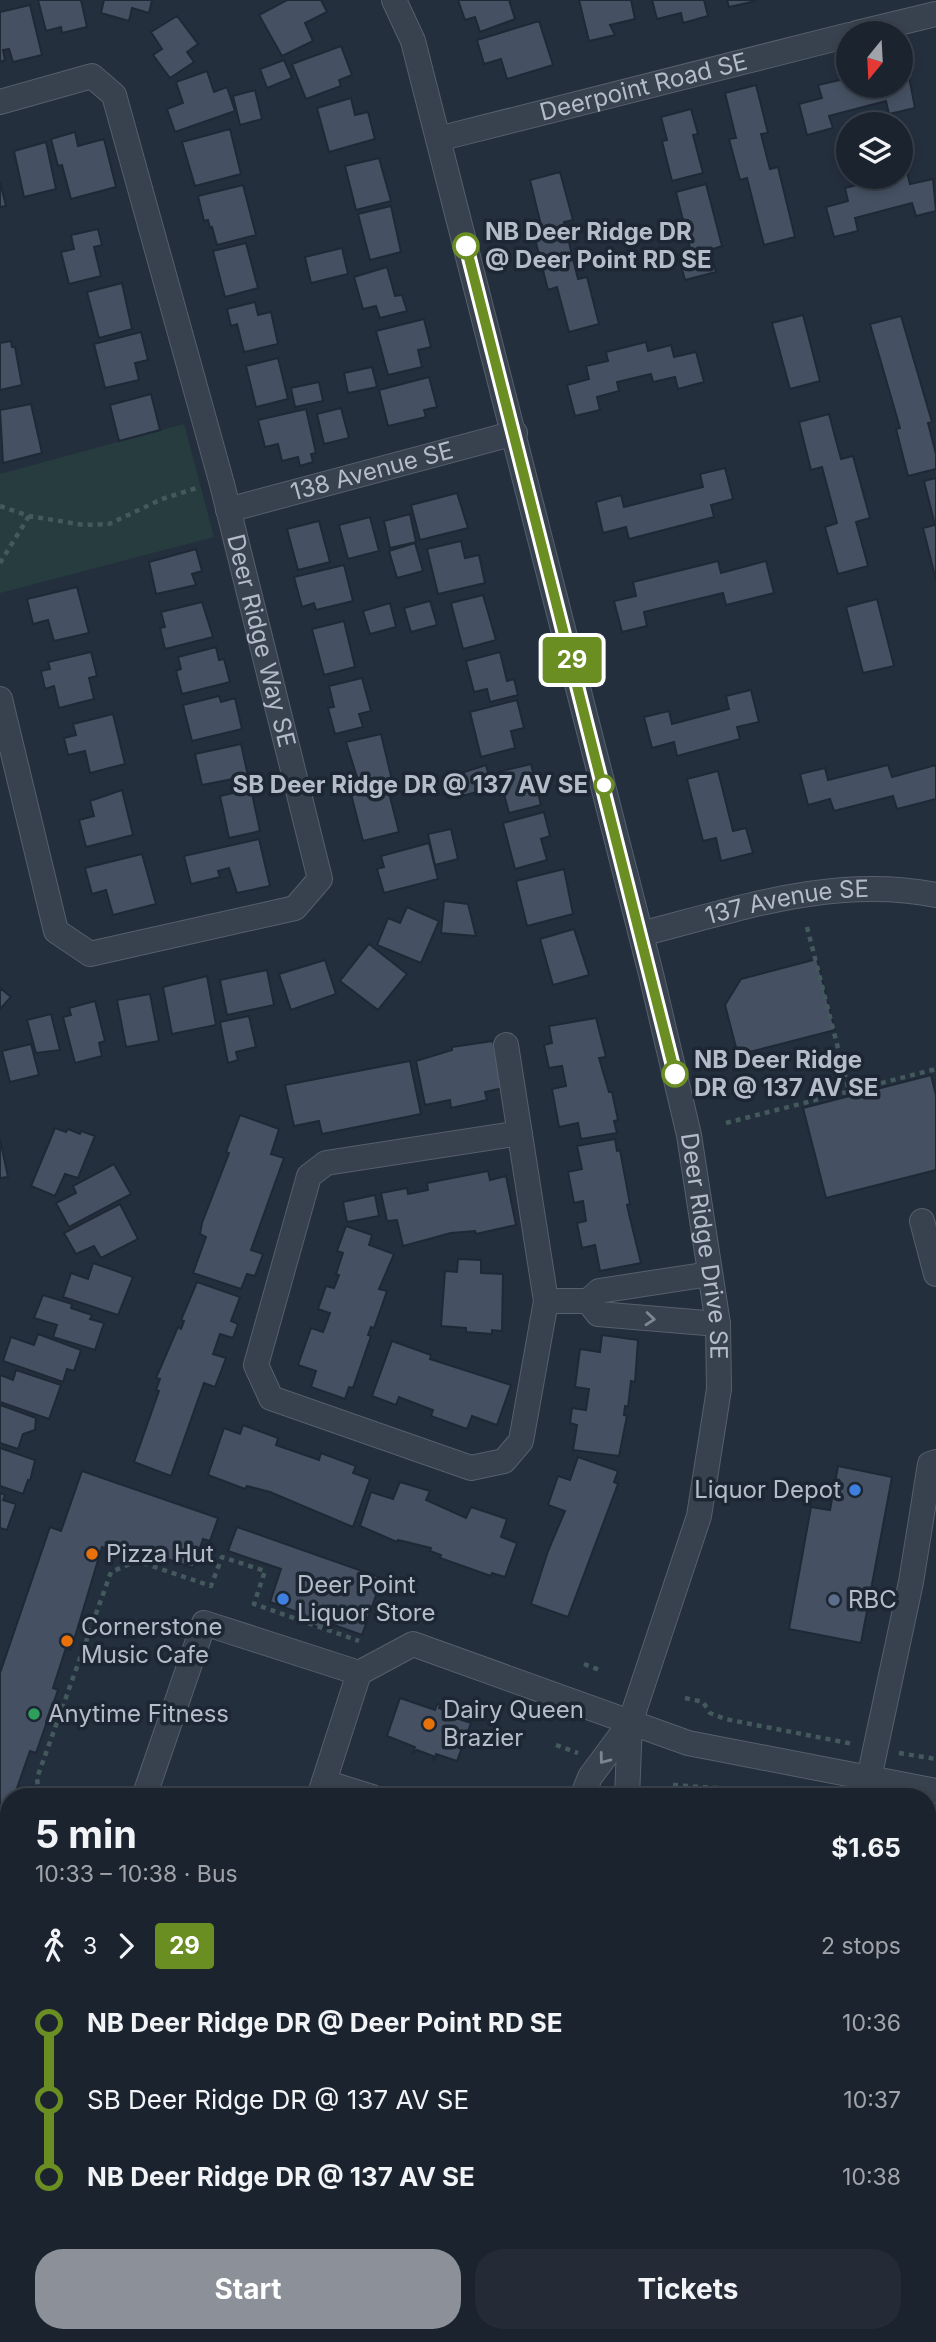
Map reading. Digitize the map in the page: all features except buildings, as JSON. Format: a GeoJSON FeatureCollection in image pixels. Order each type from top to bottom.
{"type":"FeatureCollection","features":[{"type":"Feature","properties":{"kind":"street","name":"Deer Ridge Drive SE"},"geometry":{"type":"LineString","coordinates":[[394,0],[412,41],[438,139],[641,934],[689,1135],[718,1324],[719,1388],[699,1516],[630,1723],[590,1777],[586,1788]]}},
{"type":"Feature","properties":{"kind":"street"},"geometry":{"type":"LineString","coordinates":[[907,21],[936,14]]}},
{"type":"Feature","properties":{"kind":"street","name":"Deerpoint Road SE"},"geometry":{"type":"LineString","coordinates":[[438,139],[836,38]]}},
{"type":"Feature","properties":{"kind":"street","name":"Deer Ridge Way SE"},"geometry":{"type":"LineString","coordinates":[[0,102],[92,76],[114,95],[222,484],[320,879],[295,908],[89,954],[56,931],[0,699]]}},
{"type":"Feature","properties":{"kind":"street","name":"138 Avenue SE"},"geometry":{"type":"LineString","coordinates":[[228,510],[514,433]]}},
{"type":"Feature","properties":{"kind":"street","name":"137 Avenue SE"},"geometry":{"type":"LineString","coordinates":[[641,934],[803,893],[886,889],[936,895]]}},
{"type":"Feature","properties":{"kind":"street"},"geometry":{"type":"LineString","coordinates":[[506,1045],[520,1133],[546,1301],[521,1441],[504,1461],[471,1468],[271,1398],[256,1365],[309,1176],[326,1163],[520,1133]]}},
{"type":"Feature","properties":{"kind":"street"},"geometry":{"type":"LineString","coordinates":[[922,1221],[936,1274]]}},
{"type":"Feature","properties":{"kind":"street"},"geometry":{"type":"LineString","coordinates":[[546,1301],[588,1301],[598,1291],[710,1274]]}},
{"type":"Feature","properties":{"kind":"street"},"geometry":{"type":"LineString","coordinates":[[588,1301],[598,1314],[718,1324]]}},
{"type":"Feature","properties":{"kind":"street"},"geometry":{"type":"LineString","coordinates":[[321,1788],[359,1673],[413,1644],[688,1743],[867,1788],[911,1582],[930,1464],[936,1462]]}},
{"type":"Feature","properties":{"kind":"street"},"geometry":{"type":"LineString","coordinates":[[147,1788],[204,1623],[359,1673]]}},
{"type":"Feature","properties":{"kind":"street","name":"Deer Ridge Drive SE"},"geometry":{"type":"LineString","coordinates":[[630,1723],[631,1781],[635,1788]]}},
{"type":"Feature","properties":{"kind":"path"},"geometry":{"type":"LineString","coordinates":[[0,506],[29,516],[84,525],[109,524],[162,499],[222,484]]}},
{"type":"Feature","properties":{"kind":"path"},"geometry":{"type":"LineString","coordinates":[[0,563],[29,516]]}},
{"type":"Feature","properties":{"kind":"path"},"geometry":{"type":"LineString","coordinates":[[807,927],[849,1091]]}},
{"type":"Feature","properties":{"kind":"path"},"geometry":{"type":"LineString","coordinates":[[726,1124],[936,1069]]}},
{"type":"Feature","properties":{"kind":"path"},"geometry":{"type":"LineString","coordinates":[[39,1788],[37,1779],[111,1572],[137,1561],[211,1586],[222,1557],[265,1571],[254,1604],[359,1641]]}},
{"type":"Feature","properties":{"kind":"path"},"geometry":{"type":"LineString","coordinates":[[584,1664],[602,1671]]}},
{"type":"Feature","properties":{"kind":"path"},"geometry":{"type":"LineString","coordinates":[[685,1698],[703,1702],[710,1713],[725,1719],[852,1744]]}},
{"type":"Feature","properties":{"kind":"path"},"geometry":{"type":"LineString","coordinates":[[556,1745],[579,1754]]}},
{"type":"Feature","properties":{"kind":"path"},"geometry":{"type":"LineString","coordinates":[[891,1751],[936,1759]]}},
{"type":"Feature","properties":{"kind":"path"},"geometry":{"type":"LineString","coordinates":[[673,1785],[716,1788]]}},
{"type":"Feature","properties":{"kind":"green space"},"geometry":{"type":"Polygon","coordinates":[[[184,424],[214,537],[0,593],[0,474],[184,424]]]}},
{"type":"Feature","properties":{"kind":"bus line","name":"29"},"geometry":{"type":"LineString","coordinates":[[466,246],[675,1074]]}},
{"type":"Feature","properties":{"kind":"place","name":"NB Deer Ridge DR @ Deer Point RD SE"},"geometry":{"type":"Point","coordinates":[466,246]}},
{"type":"Feature","properties":{"kind":"place","name":"SB Deer Ridge DR @ 137 AV SE"},"geometry":{"type":"Point","coordinates":[604,785]}},
{"type":"Feature","properties":{"kind":"place","name":"NB Deer Ridge DR @ 137 AV SE"},"geometry":{"type":"Point","coordinates":[675,1074]}},
{"type":"Feature","properties":{"kind":"place","name":"Liquor Depot"},"geometry":{"type":"Point","coordinates":[855,1490]}},
{"type":"Feature","properties":{"kind":"place","name":"Pizza Hut"},"geometry":{"type":"Point","coordinates":[92,1554]}},
{"type":"Feature","properties":{"kind":"place","name":"Deer Point Liquor Store"},"geometry":{"type":"Point","coordinates":[283,1599]}},
{"type":"Feature","properties":{"kind":"place","name":"RBC"},"geometry":{"type":"Point","coordinates":[834,1600]}},
{"type":"Feature","properties":{"kind":"place","name":"Cornerstone Music Cafe"},"geometry":{"type":"Point","coordinates":[67,1641]}},
{"type":"Feature","properties":{"kind":"place","name":"Anytime Fitness"},"geometry":{"type":"Point","coordinates":[34,1714]}},
{"type":"Feature","properties":{"kind":"place","name":"Dairy Queen Brazier"},"geometry":{"type":"Point","coordinates":[429,1724]}}]}
